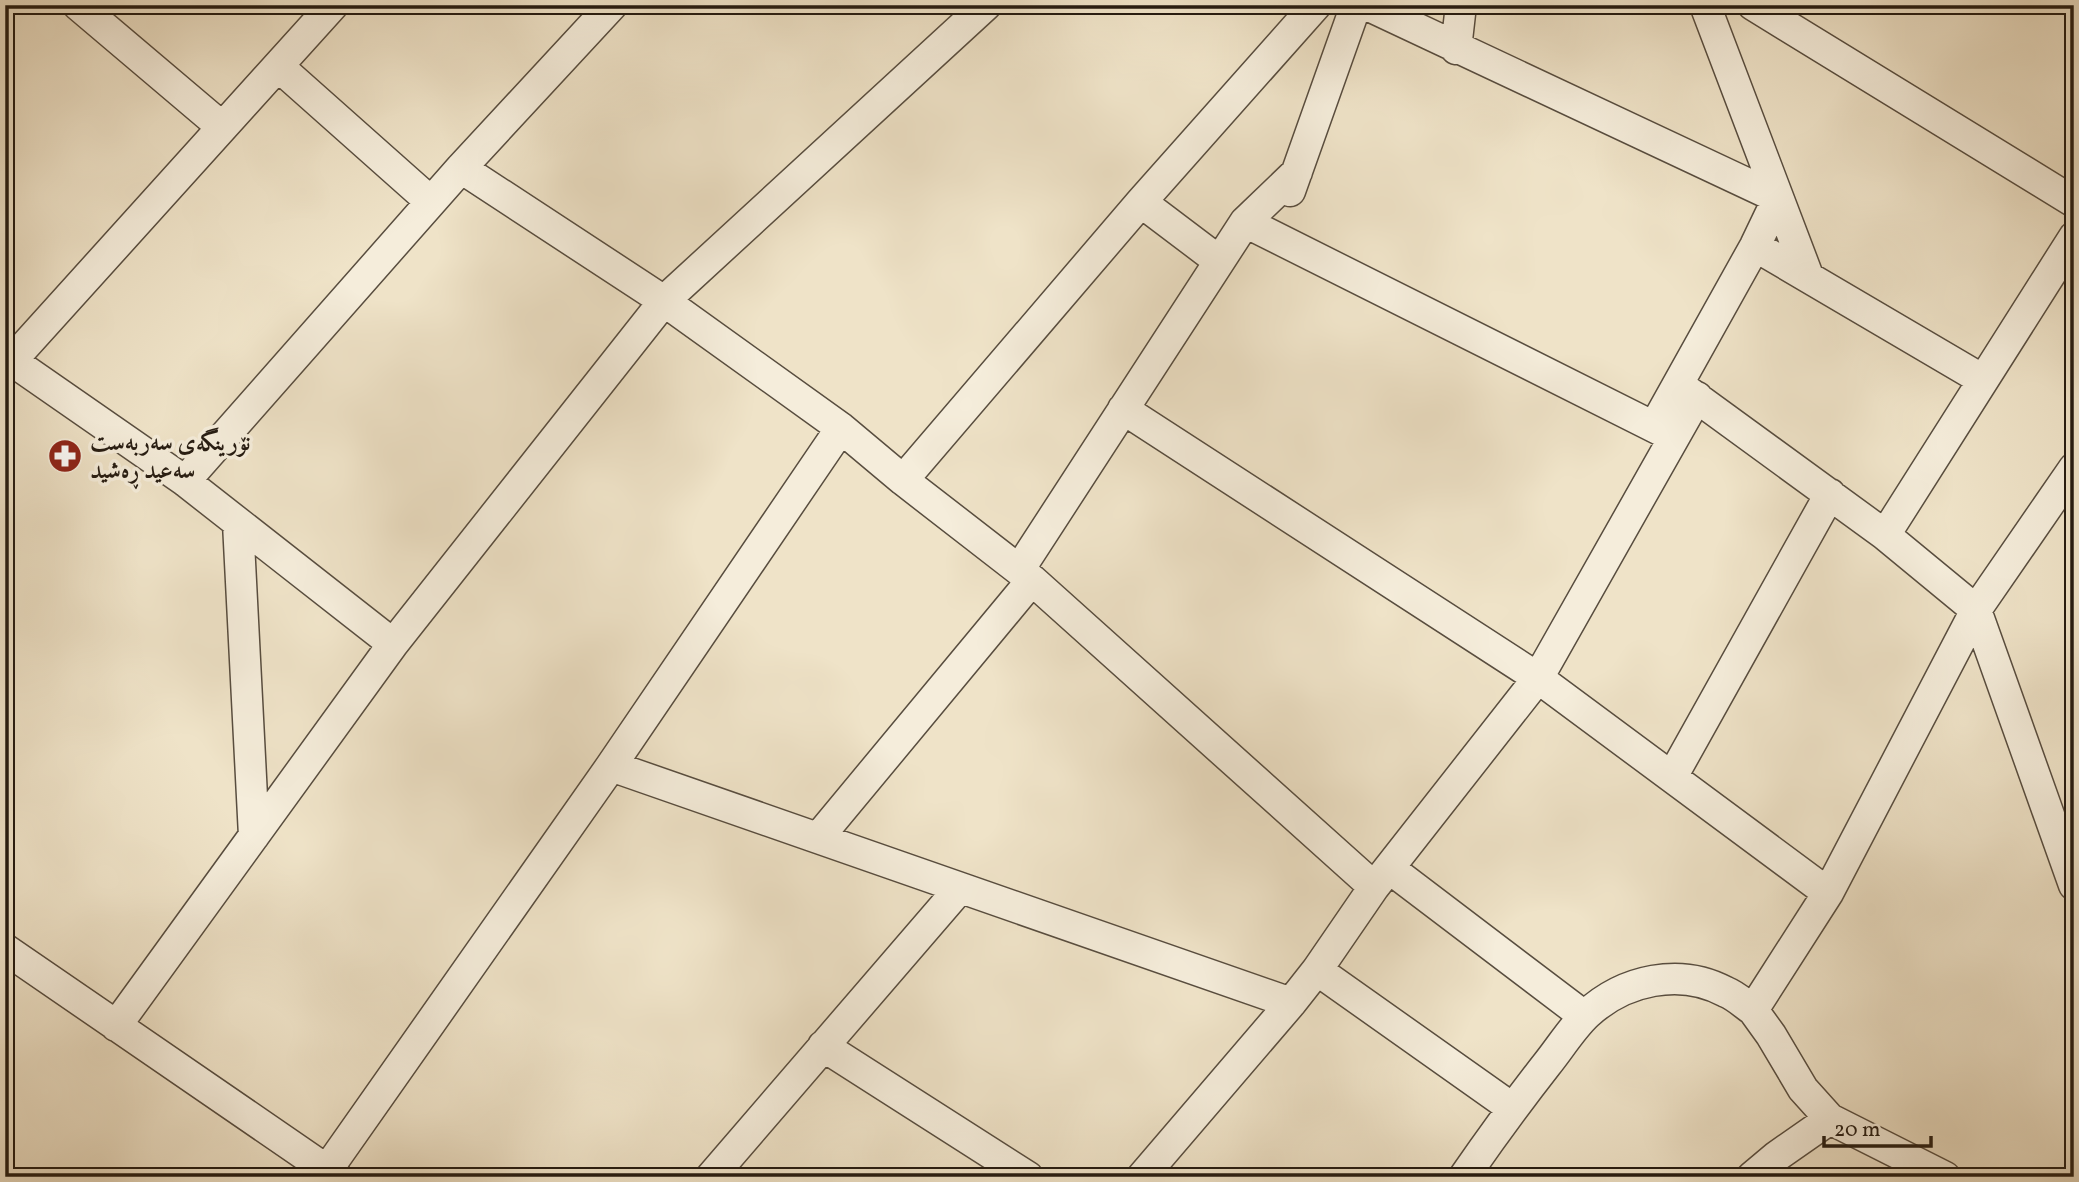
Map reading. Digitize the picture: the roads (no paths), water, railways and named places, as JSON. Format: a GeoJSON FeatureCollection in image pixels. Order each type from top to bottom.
{"type":"FeatureCollection","features":[{"type":"Feature","properties":{"kind":"street"},"geometry":{"type":"LineString","coordinates":[[78,5],[222,127]]}},
{"type":"Feature","properties":{"kind":"street"},"geometry":{"type":"LineString","coordinates":[[333,5],[8,361],[185,481],[393,644]]}},
{"type":"Feature","properties":{"kind":"street"},"geometry":{"type":"LineString","coordinates":[[185,481],[461,168],[612,5]]}},
{"type":"Feature","properties":{"kind":"street"},"geometry":{"type":"LineString","coordinates":[[116,1026],[393,644],[664,301],[986,5]]}},
{"type":"Feature","properties":{"kind":"street"},"geometry":{"type":"LineString","coordinates":[[903,480],[1141,202],[1317,5]]}},
{"type":"Feature","properties":{"kind":"street"},"geometry":{"type":"LineString","coordinates":[[1274,238],[1356,5]]}},
{"type":"Feature","properties":{"kind":"street"},"geometry":{"type":"LineString","coordinates":[[1367,5],[1777,198]]}},
{"type":"Feature","properties":{"kind":"street"},"geometry":{"type":"LineString","coordinates":[[1456,49],[1461,5]]}},
{"type":"Feature","properties":{"kind":"street"},"geometry":{"type":"LineString","coordinates":[[1705,5],[1808,276]]}},
{"type":"Feature","properties":{"kind":"street"},"geometry":{"type":"LineString","coordinates":[[1753,5],[2074,202]]}},
{"type":"Feature","properties":{"kind":"street"},"geometry":{"type":"LineString","coordinates":[[278,66],[431,202]]}},
{"type":"Feature","properties":{"kind":"street"},"geometry":{"type":"LineString","coordinates":[[461,168],[664,301],[841,428],[903,480],[1026,575],[1381,878],[1584,1016]]}},
{"type":"Feature","properties":{"kind":"street"},"geometry":{"type":"LineString","coordinates":[[818,838],[1026,575],[1123,410],[1244,222],[1297,172]]}},
{"type":"Feature","properties":{"kind":"street"},"geometry":{"type":"LineString","coordinates":[[1142,1177],[1291,1003],[1381,878],[1538,678],[1687,390],[1777,198]]}},
{"type":"Feature","properties":{"kind":"street"},"geometry":{"type":"LineString","coordinates":[[1141,202],[1219,261]]}},
{"type":"Feature","properties":{"kind":"street"},"geometry":{"type":"LineString","coordinates":[[1244,222],[1665,433]]}},
{"type":"Feature","properties":{"kind":"street"},"geometry":{"type":"LineString","coordinates":[[1885,535],[2074,237]]}},
{"type":"Feature","properties":{"kind":"street"},"geometry":{"type":"LineString","coordinates":[[1755,246],[1983,380]]}},
{"type":"Feature","properties":{"kind":"street"},"geometry":{"type":"LineString","coordinates":[[1687,390],[1885,535],[1976,610],[2074,886]]}},
{"type":"Feature","properties":{"kind":"street"},"geometry":{"type":"LineString","coordinates":[[1123,410],[1538,678],[1828,892]]}},
{"type":"Feature","properties":{"kind":"street"},"geometry":{"type":"LineString","coordinates":[[5,949],[332,1173],[841,428]]}},
{"type":"Feature","properties":{"kind":"street"},"geometry":{"type":"LineString","coordinates":[[1753,1010],[1828,892],[1976,610],[2074,468]]}},
{"type":"Feature","properties":{"kind":"street"},"geometry":{"type":"LineString","coordinates":[[1672,777],[1830,494]]}},
{"type":"Feature","properties":{"kind":"street"},"geometry":{"type":"LineString","coordinates":[[238,523],[254,836]]}},
{"type":"Feature","properties":{"kind":"street"},"geometry":{"type":"LineString","coordinates":[[611,766],[1291,1003]]}},
{"type":"Feature","properties":{"kind":"street"},"geometry":{"type":"LineString","coordinates":[[710,1177],[960,888]]}},
{"type":"Feature","properties":{"kind":"street"},"geometry":{"type":"LineString","coordinates":[[1317,970],[1512,1108]]}},
{"type":"Feature","properties":{"kind":"street"},"geometry":{"type":"LineString","coordinates":[[1464,1177],[1512,1108],[1584,1016],[1603,1000],[1625,988],[1650,980],[1675,979],[1702,983],[1726,991],[1753,1010],[1803,1089],[1830,1119],[1945,1177]]}},
{"type":"Feature","properties":{"kind":"street"},"geometry":{"type":"LineString","coordinates":[[823,1046],[1028,1177]]}},
{"type":"Feature","properties":{"kind":"street"},"geometry":{"type":"LineString","coordinates":[[1752,1177],[1830,1119]]}},
{"type":"Feature","properties":{"kind":"place","name":"نۆرینگەی سەربەست سەعید ڕەشید"},"geometry":{"type":"Point","coordinates":[65,456]}}]}
